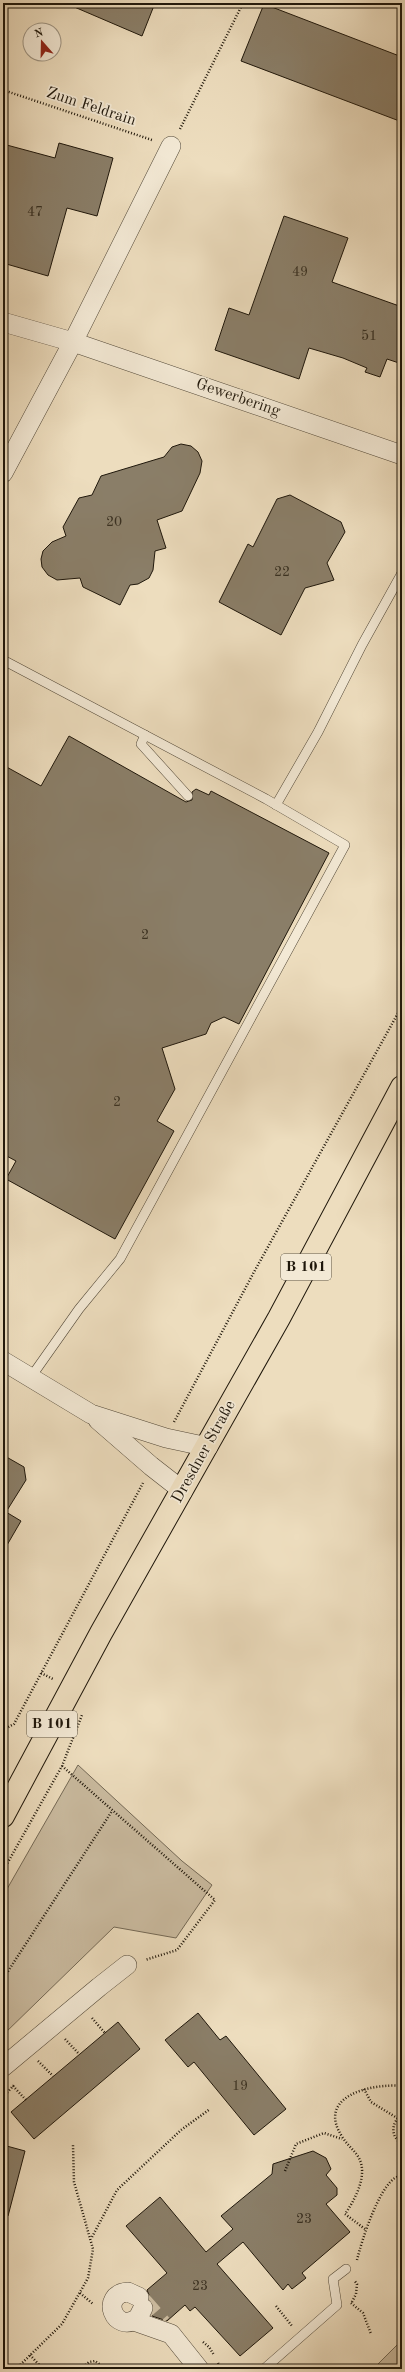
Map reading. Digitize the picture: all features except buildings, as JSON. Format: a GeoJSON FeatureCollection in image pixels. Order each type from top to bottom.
{"type":"FeatureCollection","features":[{"type":"Feature","properties":{"kind":"main road","name":"Dresdner Straße"},"geometry":{"type":"LineString","coordinates":[[3,1816],[101,1633],[208,1447],[402,1087]]}},
{"type":"Feature","properties":{"kind":"street"},"geometry":{"type":"LineString","coordinates":[[3,473],[73,342],[171,146]]}},
{"type":"Feature","properties":{"kind":"street","name":"Gewerbering"},"geometry":{"type":"LineString","coordinates":[[3,322],[73,342],[402,454]]}},
{"type":"Feature","properties":{"kind":"street"},"geometry":{"type":"LineString","coordinates":[[3,1361],[91,1414],[151,1466],[183,1491]]}},
{"type":"Feature","properties":{"kind":"street"},"geometry":{"type":"LineString","coordinates":[[91,1414],[166,1438],[208,1447]]}},
{"type":"Feature","properties":{"kind":"street"},"geometry":{"type":"LineString","coordinates":[[3,2067],[99,1986],[127,1965]]}},
{"type":"Feature","properties":{"kind":"street"},"geometry":{"type":"LineString","coordinates":[[139,2309],[166,2329],[199,2369]]}},
{"type":"Feature","properties":{"kind":"lane"},"geometry":{"type":"LineString","coordinates":[[276,805],[318,732],[362,645],[402,573]]}},
{"type":"Feature","properties":{"kind":"lane"},"geometry":{"type":"LineString","coordinates":[[3,660],[276,805],[345,845],[120,1259],[79,1309],[31,1377]]}},
{"type":"Feature","properties":{"kind":"lane"},"geometry":{"type":"LineString","coordinates":[[145,735],[141,744],[188,796]]}},
{"type":"Feature","properties":{"kind":"lane"},"geometry":{"type":"LineString","coordinates":[[264,2369],[337,2305],[333,2279],[346,2269]]}},
{"type":"Feature","properties":{"kind":"path"},"geometry":{"type":"LineString","coordinates":[[171,146],[243,3]]}},
{"type":"Feature","properties":{"kind":"path","name":"Zum Feldrain"},"geometry":{"type":"LineString","coordinates":[[3,90],[171,146]]}},
{"type":"Feature","properties":{"kind":"path"},"geometry":{"type":"LineString","coordinates":[[166,1438],[254,1272],[402,1006]]}},
{"type":"Feature","properties":{"kind":"path"},"geometry":{"type":"LineString","coordinates":[[3,1730],[14,1724],[151,1466]]}},
{"type":"Feature","properties":{"kind":"path"},"geometry":{"type":"LineString","coordinates":[[3,1871],[62,1766],[83,1713]]}},
{"type":"Feature","properties":{"kind":"path"},"geometry":{"type":"LineString","coordinates":[[62,1766],[215,1900],[177,1950],[127,1965]]}},
{"type":"Feature","properties":{"kind":"path"},"geometry":{"type":"LineString","coordinates":[[3,1979],[112,1811]]}},
{"type":"Feature","properties":{"kind":"path"},"geometry":{"type":"LineString","coordinates":[[91,2016],[105,2033]]}},
{"type":"Feature","properties":{"kind":"path"},"geometry":{"type":"LineString","coordinates":[[64,2038],[79,2054]]}},
{"type":"Feature","properties":{"kind":"path"},"geometry":{"type":"LineString","coordinates":[[38,2061],[53,2076]]}},
{"type":"Feature","properties":{"kind":"path"},"geometry":{"type":"LineString","coordinates":[[365,2229],[345,2214],[359,2187],[362,2170],[355,2151],[343,2139],[335,2120],[336,2108],[349,2094],[364,2089],[389,2085],[402,2086]]}},
{"type":"Feature","properties":{"kind":"path"},"geometry":{"type":"LineString","coordinates":[[13,2086],[26,2100]]}},
{"type":"Feature","properties":{"kind":"path"},"geometry":{"type":"LineString","coordinates":[[364,2089],[371,2102],[402,2121]]}},
{"type":"Feature","properties":{"kind":"path"},"geometry":{"type":"LineString","coordinates":[[92,2237],[117,2190],[181,2130],[210,2109]]}},
{"type":"Feature","properties":{"kind":"path"},"geometry":{"type":"LineString","coordinates":[[402,2114],[397,2118],[393,2132],[397,2140],[402,2144]]}},
{"type":"Feature","properties":{"kind":"path"},"geometry":{"type":"LineString","coordinates":[[402,2126],[402,2134]]}},
{"type":"Feature","properties":{"kind":"path"},"geometry":{"type":"LineString","coordinates":[[285,2171],[296,2144],[324,2133],[343,2139]]}},
{"type":"Feature","properties":{"kind":"path"},"geometry":{"type":"LineString","coordinates":[[16,2369],[62,2324],[88,2278],[94,2249],[92,2237],[74,2182],[73,2145]]}},
{"type":"Feature","properties":{"kind":"path"},"geometry":{"type":"LineString","coordinates":[[346,2269],[356,2261],[365,2229],[390,2181],[398,2176],[402,2176]]}},
{"type":"Feature","properties":{"kind":"path"},"geometry":{"type":"LineString","coordinates":[[276,2306],[295,2328]]}},
{"type":"Feature","properties":{"kind":"path"},"geometry":{"type":"LineString","coordinates":[[30,2355],[44,2369]]}},
{"type":"Feature","properties":{"kind":"path"},"geometry":{"type":"LineString","coordinates":[[81,2369],[89,2362],[95,2361],[106,2369]]}},
{"type":"Feature","properties":{"kind":"shaded area"},"geometry":{"type":"Polygon","coordinates":[[[78,1765],[182,1861],[212,1885],[176,1938],[114,1927],[3,2035],[3,1896],[78,1765]]]}},
{"type":"Feature","properties":{"kind":"shaded area"},"geometry":{"type":"Polygon","coordinates":[[[402,2340],[402,2369],[373,2369],[402,2340]]]}},
{"type":"Feature","properties":{"kind":"tunnel"},"geometry":{"type":"LineString","coordinates":[[141,2300],[162,2324]]}}]}
